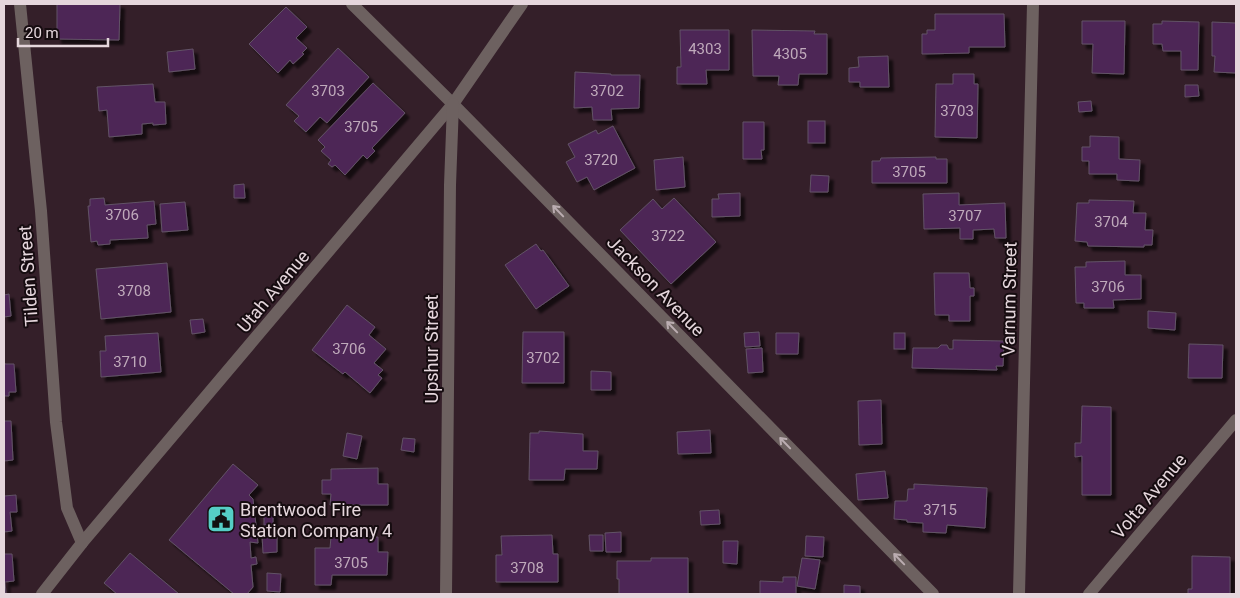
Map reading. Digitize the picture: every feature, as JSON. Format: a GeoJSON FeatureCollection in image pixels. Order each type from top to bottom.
{"type":"FeatureCollection","features":[{"type":"Feature","properties":{"kind":"street","name":"Tilden Street"},"geometry":{"type":"LineString","coordinates":[[20,4],[41,211],[56,422],[67,508],[82,543]]}},
{"type":"Feature","properties":{"kind":"street","name":"Jackson Avenue"},"geometry":{"type":"LineString","coordinates":[[352,4],[453,104],[933,594]]}},
{"type":"Feature","properties":{"kind":"street","name":"Utah Avenue"},"geometry":{"type":"LineString","coordinates":[[42,594],[82,543],[453,104],[522,4]]}},
{"type":"Feature","properties":{"kind":"street","name":"Varnum Street"},"geometry":{"type":"LineString","coordinates":[[1019,594],[1033,4]]}},
{"type":"Feature","properties":{"kind":"street","name":"Upshur Street"},"geometry":{"type":"LineString","coordinates":[[446,594],[450,185],[453,104]]}},
{"type":"Feature","properties":{"kind":"street","name":"Volta Avenue"},"geometry":{"type":"LineString","coordinates":[[1089,594],[1236,420]]}},
{"type":"Feature","properties":{"kind":"building"},"geometry":{"type":"Polygon","coordinates":[[[57,4],[120,4],[119,40],[57,39],[57,4]]]}},
{"type":"Feature","properties":{"kind":"building"},"geometry":{"type":"Polygon","coordinates":[[[286,7],[307,27],[296,38],[307,48],[302,53],[304,54],[293,64],[290,60],[278,73],[249,44],[286,7]]]}},
{"type":"Feature","properties":{"kind":"building"},"geometry":{"type":"Polygon","coordinates":[[[935,14],[1004,14],[1005,47],[969,47],[969,53],[922,54],[922,34],[927,34],[927,30],[935,30],[935,14]]]}},
{"type":"Feature","properties":{"kind":"building"},"geometry":{"type":"Polygon","coordinates":[[[1082,21],[1125,21],[1124,74],[1092,73],[1093,44],[1082,44],[1082,21]]]}},
{"type":"Feature","properties":{"kind":"building"},"geometry":{"type":"Polygon","coordinates":[[[1162,21],[1199,22],[1198,70],[1181,70],[1181,51],[1163,51],[1162,44],[1153,44],[1153,24],[1162,24],[1162,21]]]}},
{"type":"Feature","properties":{"kind":"building"},"geometry":{"type":"Polygon","coordinates":[[[1212,22],[1236,23],[1236,73],[1214,72],[1215,56],[1212,56],[1212,22]]]}},
{"type":"Feature","properties":{"kind":"building"},"geometry":{"type":"Polygon","coordinates":[[[680,30],[729,30],[729,70],[706,70],[707,84],[677,84],[677,67],[681,67],[680,30]]]}},
{"type":"Feature","properties":{"kind":"building"},"geometry":{"type":"Polygon","coordinates":[[[752,30],[815,31],[814,34],[827,34],[827,74],[799,74],[798,85],[778,85],[779,76],[753,76],[752,30]]]}},
{"type":"Feature","properties":{"kind":"building"},"geometry":{"type":"Polygon","coordinates":[[[338,48],[369,77],[327,123],[320,117],[306,132],[294,121],[299,116],[286,105],[338,48]]]}},
{"type":"Feature","properties":{"kind":"building"},"geometry":{"type":"Polygon","coordinates":[[[193,49],[195,69],[169,72],[167,52],[193,49]]]}},
{"type":"Feature","properties":{"kind":"building"},"geometry":{"type":"Polygon","coordinates":[[[888,56],[889,87],[860,87],[860,82],[849,82],[849,68],[859,67],[858,57],[888,56]]]}},
{"type":"Feature","properties":{"kind":"building"},"geometry":{"type":"Polygon","coordinates":[[[575,72],[640,75],[639,108],[611,109],[612,120],[593,120],[592,107],[574,108],[575,72]]]}},
{"type":"Feature","properties":{"kind":"building"},"geometry":{"type":"Polygon","coordinates":[[[953,74],[974,74],[974,84],[978,84],[977,138],[935,137],[936,84],[953,84],[953,74]]]}},
{"type":"Feature","properties":{"kind":"building"},"geometry":{"type":"Polygon","coordinates":[[[373,83],[405,113],[372,148],[375,151],[367,159],[363,155],[345,175],[335,165],[332,167],[328,164],[331,160],[321,151],[325,147],[318,140],[373,83]]]}},
{"type":"Feature","properties":{"kind":"building"},"geometry":{"type":"Polygon","coordinates":[[[153,84],[155,102],[165,102],[166,124],[142,124],[142,134],[109,137],[107,110],[99,111],[97,87],[153,84]]]}},
{"type":"Feature","properties":{"kind":"building"},"geometry":{"type":"Polygon","coordinates":[[[1185,85],[1198,85],[1199,96],[1185,97],[1185,85]]]}},
{"type":"Feature","properties":{"kind":"building"},"geometry":{"type":"Polygon","coordinates":[[[1091,101],[1092,111],[1079,112],[1078,102],[1091,101]]]}},
{"type":"Feature","properties":{"kind":"building"},"geometry":{"type":"Polygon","coordinates":[[[808,121],[825,121],[825,143],[808,143],[808,121]]]}},
{"type":"Feature","properties":{"kind":"building"},"geometry":{"type":"Polygon","coordinates":[[[743,122],[764,122],[764,150],[761,150],[762,159],[743,159],[743,122]]]}},
{"type":"Feature","properties":{"kind":"building"},"geometry":{"type":"Polygon","coordinates":[[[613,126],[635,168],[594,190],[587,177],[577,182],[566,162],[575,157],[568,144],[596,130],[598,134],[613,126]]]}},
{"type":"Feature","properties":{"kind":"building"},"geometry":{"type":"Polygon","coordinates":[[[1090,136],[1119,137],[1119,159],[1140,160],[1139,181],[1117,180],[1117,174],[1089,174],[1089,161],[1082,161],[1082,147],[1090,147],[1090,136]]]}},
{"type":"Feature","properties":{"kind":"building"},"geometry":{"type":"Polygon","coordinates":[[[683,157],[685,187],[656,190],[654,160],[683,157]]]}},
{"type":"Feature","properties":{"kind":"building"},"geometry":{"type":"Polygon","coordinates":[[[936,157],[936,159],[947,159],[947,183],[872,183],[872,161],[880,161],[881,158],[936,157]]]}},
{"type":"Feature","properties":{"kind":"building"},"geometry":{"type":"Polygon","coordinates":[[[811,175],[829,176],[828,192],[810,192],[811,175]]]}},
{"type":"Feature","properties":{"kind":"building"},"geometry":{"type":"Polygon","coordinates":[[[244,184],[245,198],[234,198],[234,185],[244,184]]]}},
{"type":"Feature","properties":{"kind":"building"},"geometry":{"type":"Polygon","coordinates":[[[740,193],[740,216],[712,217],[712,199],[719,199],[718,194],[740,193]]]}},
{"type":"Feature","properties":{"kind":"building"},"geometry":{"type":"Polygon","coordinates":[[[959,193],[959,205],[1005,203],[1006,238],[995,238],[994,229],[973,230],[973,239],[960,239],[960,228],[924,229],[923,194],[959,193]]]}},
{"type":"Feature","properties":{"kind":"building"},"geometry":{"type":"Polygon","coordinates":[[[104,198],[105,205],[154,201],[156,224],[147,225],[148,238],[110,240],[110,244],[98,245],[97,241],[91,242],[88,206],[90,206],[90,199],[104,198]]]}},
{"type":"Feature","properties":{"kind":"building"},"geometry":{"type":"Polygon","coordinates":[[[674,198],[716,242],[671,284],[620,230],[653,199],[662,209],[674,198]]]}},
{"type":"Feature","properties":{"kind":"building"},"geometry":{"type":"Polygon","coordinates":[[[1089,200],[1134,201],[1133,213],[1146,213],[1145,230],[1153,230],[1152,245],[1144,245],[1144,247],[1088,246],[1087,242],[1075,241],[1077,203],[1089,203],[1089,200]]]}},
{"type":"Feature","properties":{"kind":"building"},"geometry":{"type":"Polygon","coordinates":[[[185,202],[188,230],[162,232],[160,204],[185,202]]]}},
{"type":"Feature","properties":{"kind":"building"},"geometry":{"type":"Polygon","coordinates":[[[536,244],[541,251],[543,250],[569,286],[536,309],[505,265],[536,244]]]}},
{"type":"Feature","properties":{"kind":"building"},"geometry":{"type":"Polygon","coordinates":[[[1125,261],[1125,275],[1141,275],[1141,299],[1113,300],[1114,308],[1084,308],[1084,303],[1076,303],[1075,267],[1086,267],[1086,262],[1125,261]]]}},
{"type":"Feature","properties":{"kind":"building"},"geometry":{"type":"Polygon","coordinates":[[[167,263],[171,312],[101,319],[96,269],[167,263]]]}},
{"type":"Feature","properties":{"kind":"building"},"geometry":{"type":"Polygon","coordinates":[[[934,273],[969,273],[970,288],[974,288],[974,296],[970,296],[970,321],[949,321],[949,315],[935,315],[934,273]]]}},
{"type":"Feature","properties":{"kind":"building"},"geometry":{"type":"Polygon","coordinates":[[[9,294],[11,316],[4,317],[4,295],[9,294]]]}},
{"type":"Feature","properties":{"kind":"building"},"geometry":{"type":"Polygon","coordinates":[[[347,305],[375,327],[369,335],[386,349],[374,363],[383,370],[378,375],[382,378],[370,393],[345,372],[343,374],[312,350],[347,305]]]}},
{"type":"Feature","properties":{"kind":"building"},"geometry":{"type":"Polygon","coordinates":[[[1148,311],[1176,313],[1175,330],[1148,328],[1148,311]]]}},
{"type":"Feature","properties":{"kind":"building"},"geometry":{"type":"Polygon","coordinates":[[[203,319],[205,332],[192,334],[190,320],[203,319]]]}},
{"type":"Feature","properties":{"kind":"building"},"geometry":{"type":"Polygon","coordinates":[[[523,332],[564,332],[564,383],[522,383],[523,332]]]}},
{"type":"Feature","properties":{"kind":"building"},"geometry":{"type":"Polygon","coordinates":[[[759,332],[760,346],[745,347],[744,333],[759,332]]]}},
{"type":"Feature","properties":{"kind":"building"},"geometry":{"type":"Polygon","coordinates":[[[158,333],[161,372],[101,377],[100,351],[106,351],[105,336],[158,333]]]}},
{"type":"Feature","properties":{"kind":"building"},"geometry":{"type":"Polygon","coordinates":[[[776,333],[799,333],[798,354],[776,354],[776,333]]]}},
{"type":"Feature","properties":{"kind":"building"},"geometry":{"type":"Polygon","coordinates":[[[894,333],[905,333],[905,349],[894,349],[894,333]]]}},
{"type":"Feature","properties":{"kind":"building"},"geometry":{"type":"Polygon","coordinates":[[[953,340],[1004,341],[1003,366],[996,366],[997,370],[912,368],[913,348],[938,348],[941,345],[947,345],[949,349],[953,349],[953,340]]]}},
{"type":"Feature","properties":{"kind":"building"},"geometry":{"type":"Polygon","coordinates":[[[1189,344],[1223,345],[1222,378],[1188,378],[1189,344]]]}},
{"type":"Feature","properties":{"kind":"building"},"geometry":{"type":"Polygon","coordinates":[[[762,348],[763,372],[748,373],[746,349],[762,348]]]}},
{"type":"Feature","properties":{"kind":"building"},"geometry":{"type":"Polygon","coordinates":[[[4,361],[5,364],[14,364],[16,392],[9,392],[9,396],[4,396],[4,361]]]}},
{"type":"Feature","properties":{"kind":"building"},"geometry":{"type":"Polygon","coordinates":[[[591,371],[611,372],[611,390],[591,390],[591,371]]]}},
{"type":"Feature","properties":{"kind":"building"},"geometry":{"type":"Polygon","coordinates":[[[881,400],[882,444],[859,445],[858,401],[881,400]]]}},
{"type":"Feature","properties":{"kind":"building"},"geometry":{"type":"Polygon","coordinates":[[[1082,406],[1111,407],[1111,495],[1082,495],[1082,456],[1075,457],[1075,443],[1081,443],[1082,406]]]}},
{"type":"Feature","properties":{"kind":"building"},"geometry":{"type":"Polygon","coordinates":[[[4,421],[11,421],[13,460],[4,461],[4,421]]]}},
{"type":"Feature","properties":{"kind":"building"},"geometry":{"type":"Polygon","coordinates":[[[710,430],[711,453],[678,454],[677,432],[710,430]]]}},
{"type":"Feature","properties":{"kind":"building"},"geometry":{"type":"Polygon","coordinates":[[[539,431],[583,434],[583,451],[598,451],[597,469],[565,469],[564,480],[529,480],[530,433],[539,433],[539,431]]]}},
{"type":"Feature","properties":{"kind":"building"},"geometry":{"type":"Polygon","coordinates":[[[347,433],[362,436],[357,459],[343,456],[347,433]]]}},
{"type":"Feature","properties":{"kind":"building"},"geometry":{"type":"Polygon","coordinates":[[[403,438],[415,439],[414,452],[401,450],[403,438]]]}},
{"type":"Feature","properties":{"kind":"building","name":"Brentwood Fire Station Company 4"},"geometry":{"type":"Polygon","coordinates":[[[233,464],[258,485],[249,495],[253,499],[258,543],[250,542],[251,558],[256,557],[257,564],[251,565],[253,587],[247,594],[234,594],[169,540],[233,464]]]}},
{"type":"Feature","properties":{"kind":"building"},"geometry":{"type":"Polygon","coordinates":[[[378,468],[378,484],[388,484],[388,505],[330,505],[331,494],[322,494],[322,480],[331,480],[331,469],[378,468]]]}},
{"type":"Feature","properties":{"kind":"building"},"geometry":{"type":"Polygon","coordinates":[[[885,471],[888,498],[858,500],[856,474],[885,471]]]}},
{"type":"Feature","properties":{"kind":"building"},"geometry":{"type":"Polygon","coordinates":[[[914,484],[987,488],[985,528],[947,525],[946,533],[923,532],[923,523],[894,519],[895,501],[907,501],[908,489],[914,489],[914,484]]]}},
{"type":"Feature","properties":{"kind":"building"},"geometry":{"type":"Polygon","coordinates":[[[16,495],[17,512],[10,512],[12,531],[4,532],[4,496],[16,495]]]}},
{"type":"Feature","properties":{"kind":"building"},"geometry":{"type":"Polygon","coordinates":[[[719,510],[720,524],[701,525],[700,511],[719,510]]]}},
{"type":"Feature","properties":{"kind":"building"},"geometry":{"type":"Polygon","coordinates":[[[264,512],[273,512],[273,525],[264,525],[264,512]]]}},
{"type":"Feature","properties":{"kind":"building"},"geometry":{"type":"Polygon","coordinates":[[[621,532],[621,552],[606,552],[605,533],[621,532]]]}},
{"type":"Feature","properties":{"kind":"building"},"geometry":{"type":"Polygon","coordinates":[[[277,533],[277,552],[263,553],[262,534],[277,533]]]}},
{"type":"Feature","properties":{"kind":"building"},"geometry":{"type":"Polygon","coordinates":[[[552,535],[553,554],[558,554],[558,582],[496,582],[496,555],[502,555],[501,536],[552,535]]]}},
{"type":"Feature","properties":{"kind":"building"},"geometry":{"type":"Polygon","coordinates":[[[589,535],[603,535],[603,551],[590,551],[589,535]]]}},
{"type":"Feature","properties":{"kind":"building"},"geometry":{"type":"Polygon","coordinates":[[[806,536],[824,537],[823,557],[805,556],[806,536]]]}},
{"type":"Feature","properties":{"kind":"building"},"geometry":{"type":"Polygon","coordinates":[[[331,537],[378,537],[378,552],[388,552],[387,575],[332,575],[331,585],[315,585],[315,548],[330,548],[331,537]]]}},
{"type":"Feature","properties":{"kind":"building"},"geometry":{"type":"Polygon","coordinates":[[[723,541],[738,541],[737,564],[723,563],[723,541]]]}},
{"type":"Feature","properties":{"kind":"building"},"geometry":{"type":"Polygon","coordinates":[[[130,553],[179,594],[117,594],[104,583],[130,553]]]}},
{"type":"Feature","properties":{"kind":"building"},"geometry":{"type":"Polygon","coordinates":[[[4,554],[12,554],[14,581],[5,582],[6,593],[4,593],[4,554]]]}},
{"type":"Feature","properties":{"kind":"building"},"geometry":{"type":"Polygon","coordinates":[[[1192,556],[1230,557],[1230,594],[1188,594],[1188,589],[1192,589],[1192,556]]]}},
{"type":"Feature","properties":{"kind":"building"},"geometry":{"type":"Polygon","coordinates":[[[651,558],[688,558],[688,594],[619,594],[617,561],[651,561],[651,558]]]}},
{"type":"Feature","properties":{"kind":"building"},"geometry":{"type":"Polygon","coordinates":[[[802,558],[820,560],[815,589],[797,586],[802,558]]]}},
{"type":"Feature","properties":{"kind":"building"},"geometry":{"type":"Polygon","coordinates":[[[267,573],[281,574],[280,592],[267,591],[267,573]]]}},
{"type":"Feature","properties":{"kind":"building"},"geometry":{"type":"Polygon","coordinates":[[[783,577],[796,577],[796,594],[760,594],[760,581],[783,582],[783,577]]]}},
{"type":"Feature","properties":{"kind":"building"},"geometry":{"type":"Polygon","coordinates":[[[844,585],[860,586],[860,594],[844,594],[844,585]]]}},
{"type":"Feature","properties":{"kind":"place","name":"Brentwood Fire Station Company 4"},"geometry":{"type":"Point","coordinates":[221,519]}}]}
